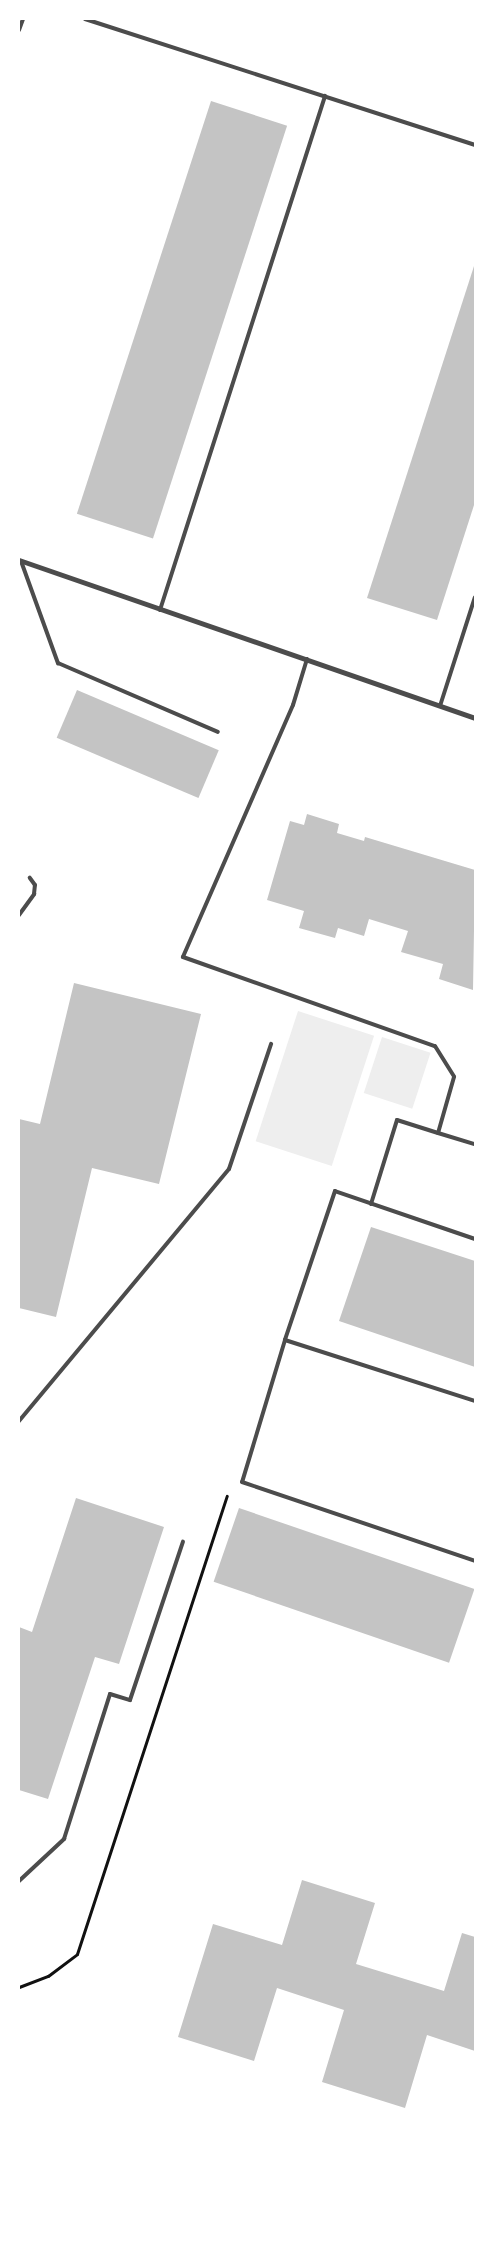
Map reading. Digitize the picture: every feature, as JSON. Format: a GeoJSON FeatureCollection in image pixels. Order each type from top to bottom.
{"type":"FeatureCollection","features":[{"type":"Feature","properties":{"kind":"street"},"geometry":{"type":"LineString","coordinates":[[20,560],[475,718]]}},
{"type":"Feature","properties":{"kind":"lane"},"geometry":{"type":"LineString","coordinates":[[19,30],[22,19]]}},
{"type":"Feature","properties":{"kind":"lane"},"geometry":{"type":"LineString","coordinates":[[85,19],[475,144]]}},
{"type":"Feature","properties":{"kind":"lane"},"geometry":{"type":"LineString","coordinates":[[160,610],[325,96]]}},
{"type":"Feature","properties":{"kind":"lane"},"geometry":{"type":"LineString","coordinates":[[20,560],[58,663],[218,732]]}},
{"type":"Feature","properties":{"kind":"lane"},"geometry":{"type":"LineString","coordinates":[[440,706],[475,597]]}},
{"type":"Feature","properties":{"kind":"lane"},"geometry":{"type":"LineString","coordinates":[[307,659],[292,705],[183,957],[435,1046],[454,1077],[438,1133]]}},
{"type":"Feature","properties":{"kind":"lane"},"geometry":{"type":"LineString","coordinates":[[19,915],[34,894],[35,885],[30,878]]}},
{"type":"Feature","properties":{"kind":"lane"},"geometry":{"type":"LineString","coordinates":[[19,1421],[229,1169],[271,1044]]}},
{"type":"Feature","properties":{"kind":"lane"},"geometry":{"type":"LineString","coordinates":[[371,1204],[396,1120],[475,1144]]}},
{"type":"Feature","properties":{"kind":"lane"},"geometry":{"type":"LineString","coordinates":[[475,1238],[334,1192],[285,1340],[242,1482],[475,1561]]}},
{"type":"Feature","properties":{"kind":"lane"},"geometry":{"type":"LineString","coordinates":[[285,1340],[475,1401]]}},
{"type":"Feature","properties":{"kind":"lane"},"geometry":{"type":"LineString","coordinates":[[19,1880],[64,1839],[110,1694],[130,1700],[183,1542]]}},
{"type":"Feature","properties":{"kind":"path"},"geometry":{"type":"LineString","coordinates":[[19,1987],[48,1976],[77,1954],[233,1478],[242,1482]]}},
{"type":"Feature","properties":{"kind":"shaded area"},"geometry":{"type":"Polygon","coordinates":[[[298,1011],[374,1036],[332,1166],[256,1141],[298,1011]]]}},
{"type":"Feature","properties":{"kind":"shaded area"},"geometry":{"type":"Polygon","coordinates":[[[382,1037],[431,1053],[412,1109],[364,1093],[382,1037]]]}},
{"type":"Feature","properties":{"kind":"building"},"geometry":{"type":"Polygon","coordinates":[[[211,101],[287,126],[153,538],[77,514],[211,101]]]}},
{"type":"Feature","properties":{"kind":"building"},"geometry":{"type":"Polygon","coordinates":[[[475,263],[475,502],[437,620],[367,598],[475,263]]]}},
{"type":"Feature","properties":{"kind":"building"},"geometry":{"type":"Polygon","coordinates":[[[77,690],[219,750],[198,798],[57,738],[77,690]]]}},
{"type":"Feature","properties":{"kind":"building"},"geometry":{"type":"Polygon","coordinates":[[[307,814],[339,824],[337,833],[364,841],[365,837],[475,870],[473,990],[439,979],[443,964],[401,952],[408,931],[369,919],[364,936],[338,928],[335,938],[299,928],[304,911],[267,900],[290,821],[304,825],[307,814]]]}},
{"type":"Feature","properties":{"kind":"building"},"geometry":{"type":"Polygon","coordinates":[[[74,983],[201,1014],[159,1184],[92,1168],[56,1317],[19,1308],[19,1119],[40,1124],[74,983]]]}},
{"type":"Feature","properties":{"kind":"building"},"geometry":{"type":"Polygon","coordinates":[[[371,1227],[475,1261],[475,1367],[339,1321],[371,1227]]]}},
{"type":"Feature","properties":{"kind":"building"},"geometry":{"type":"Polygon","coordinates":[[[76,1498],[164,1527],[119,1664],[95,1657],[48,1799],[19,1790],[19,1627],[32,1632],[76,1498]]]}},
{"type":"Feature","properties":{"kind":"building"},"geometry":{"type":"Polygon","coordinates":[[[239,1508],[474,1589],[449,1663],[214,1582],[239,1508]]]}},
{"type":"Feature","properties":{"kind":"building"},"geometry":{"type":"Polygon","coordinates":[[[302,1880],[375,1903],[356,1964],[444,1991],[462,1933],[475,1937],[475,2051],[427,2035],[405,2108],[322,2082],[344,2010],[277,1988],[254,2061],[178,2037],[213,1924],[282,1945],[302,1880]]]}}]}
